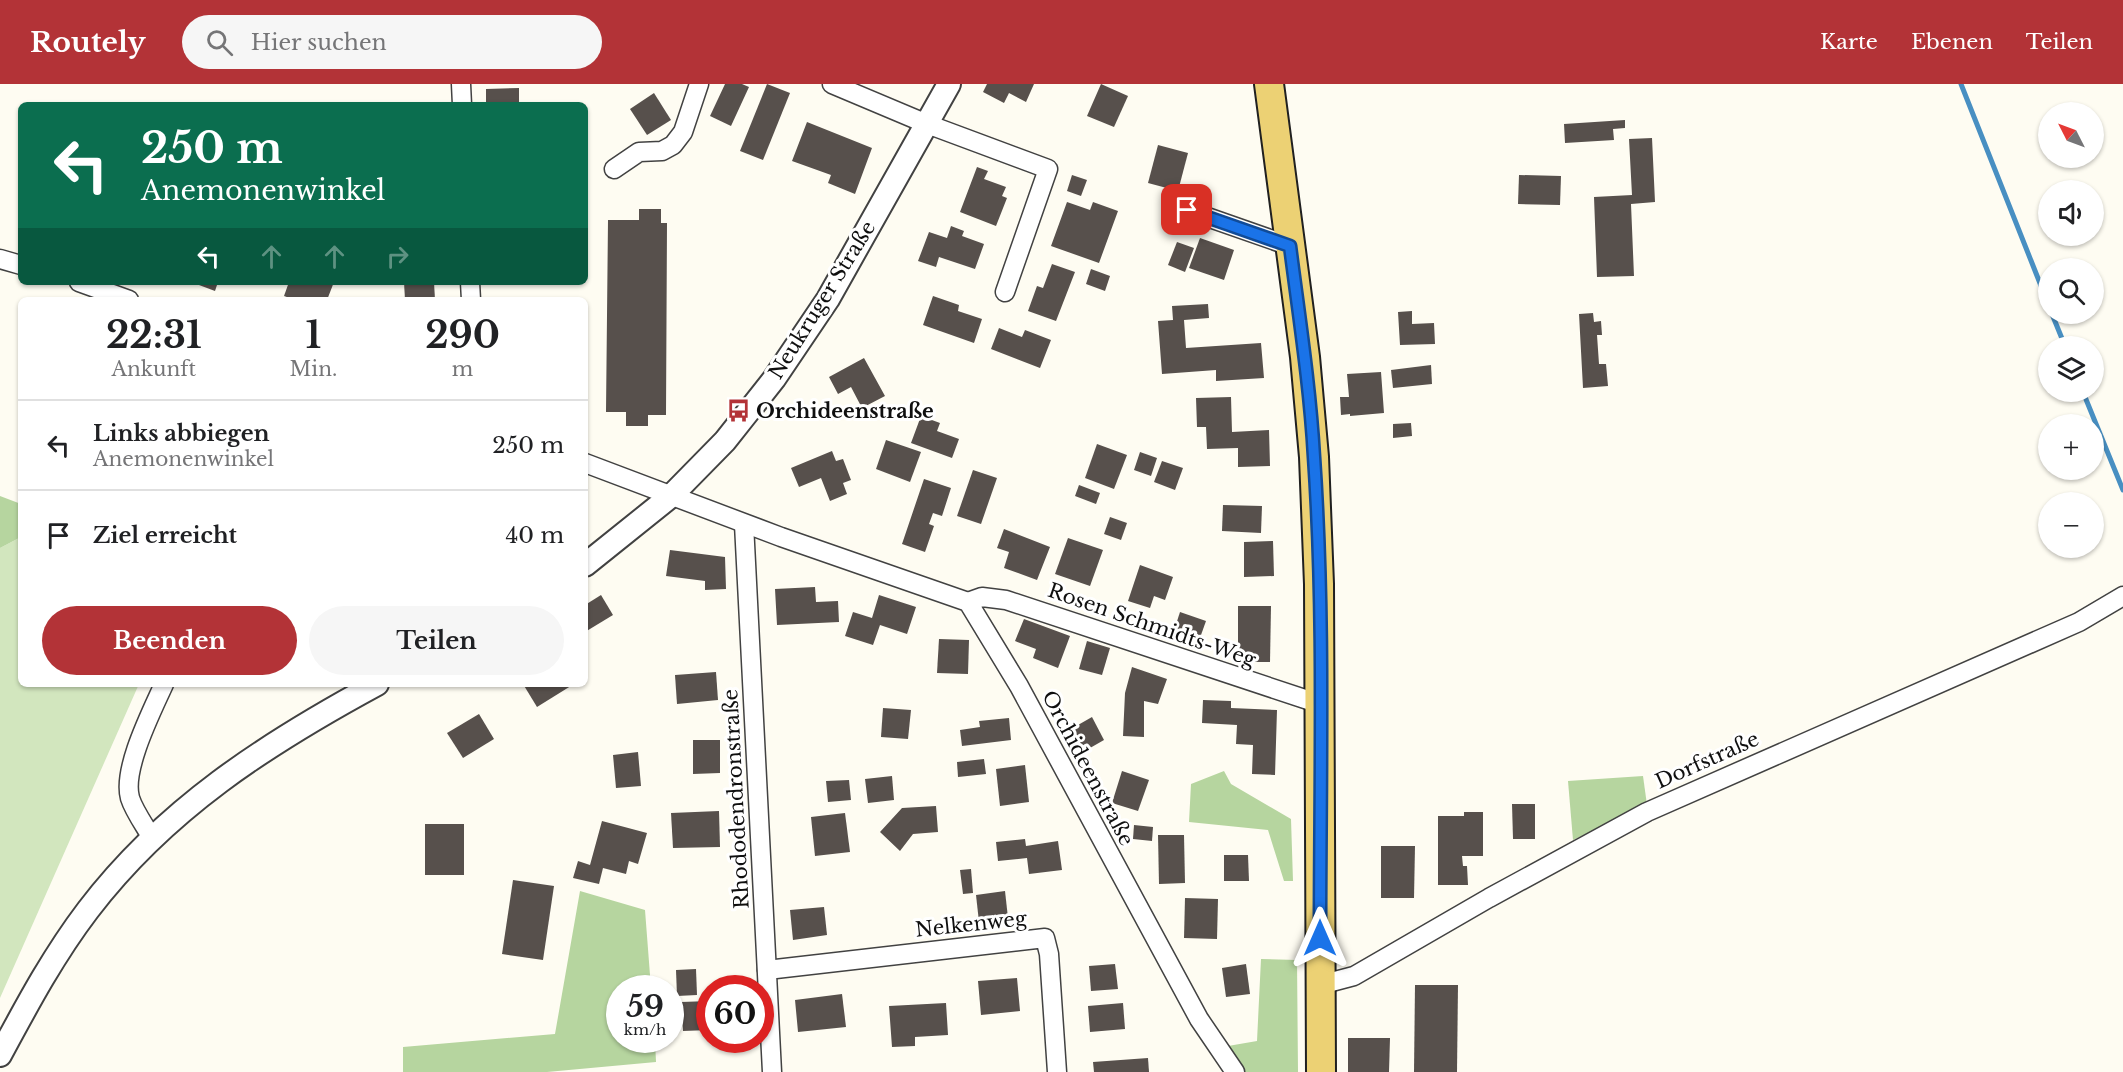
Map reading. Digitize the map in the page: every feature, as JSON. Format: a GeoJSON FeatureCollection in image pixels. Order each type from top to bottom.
{"type":"FeatureCollection","features":[{"type":"Feature","properties":{"kind":"main road"},"geometry":{"type":"LineString","coordinates":[[1269,84],[1305,357],[1314,457],[1319,584],[1321,1072]]}},
{"type":"Feature","properties":{"kind":"street"},"geometry":{"type":"LineString","coordinates":[[461,84],[462,102]]}},
{"type":"Feature","properties":{"kind":"street"},"geometry":{"type":"LineString","coordinates":[[614,169],[639,152],[662,151],[673,145],[683,132],[699,84]]}},
{"type":"Feature","properties":{"kind":"street"},"geometry":{"type":"LineString","coordinates":[[832,84],[927,124],[1048,169],[1005,292]]}},
{"type":"Feature","properties":{"kind":"street","name":"Neukruger Straße"},"geometry":{"type":"LineString","coordinates":[[588,562],[671,496],[725,441],[774,379],[828,299],[949,84]]}},
{"type":"Feature","properties":{"kind":"street"},"geometry":{"type":"LineString","coordinates":[[1187,210],[1290,246]]}},
{"type":"Feature","properties":{"kind":"street"},"geometry":{"type":"LineString","coordinates":[[0,259],[18,264]]}},
{"type":"Feature","properties":{"kind":"street"},"geometry":{"type":"LineString","coordinates":[[88,285],[121,297]]}},
{"type":"Feature","properties":{"kind":"street"},"geometry":{"type":"LineString","coordinates":[[588,464],[744,524],[968,602]]}},
{"type":"Feature","properties":{"kind":"street","name":"Rhododendronstraße"},"geometry":{"type":"LineString","coordinates":[[744,524],[772,1072]]}},
{"type":"Feature","properties":{"kind":"street","name":"Dorfstraße"},"geometry":{"type":"LineString","coordinates":[[1320,985],[1354,976],[1489,898],[1647,812],[2079,622],[2123,596]]}},
{"type":"Feature","properties":{"kind":"street","name":"Rosen Schmidts-Weg"},"geometry":{"type":"LineString","coordinates":[[968,602],[982,597],[1006,600],[1320,704]]}},
{"type":"Feature","properties":{"kind":"street","name":"Orchideenstraße"},"geometry":{"type":"LineString","coordinates":[[968,602],[1019,686],[1199,1019],[1235,1072]]}},
{"type":"Feature","properties":{"kind":"street"},"geometry":{"type":"LineString","coordinates":[[152,838],[130,799],[128,787],[143,731],[163,687]]}},
{"type":"Feature","properties":{"kind":"street"},"geometry":{"type":"LineString","coordinates":[[0,1055],[37,986],[87,911],[152,838],[194,800],[233,770],[317,717],[372,687]]}},
{"type":"Feature","properties":{"kind":"street","name":"Nelkenweg"},"geometry":{"type":"LineString","coordinates":[[768,970],[1046,938],[1049,954],[1056,1072]]}},
{"type":"Feature","properties":{"kind":"green space"},"geometry":{"type":"Polygon","coordinates":[[[0,496],[18,503],[18,539],[0,548],[0,496]]]}},
{"type":"Feature","properties":{"kind":"green space"},"geometry":{"type":"Polygon","coordinates":[[[18,539],[18,687],[138,687],[0,998],[0,548],[18,539]]]}},
{"type":"Feature","properties":{"kind":"green space"},"geometry":{"type":"Polygon","coordinates":[[[1224,771],[1231,784],[1291,819],[1293,881],[1284,881],[1268,830],[1189,822],[1191,784],[1224,771]]]}},
{"type":"Feature","properties":{"kind":"green space"},"geometry":{"type":"Polygon","coordinates":[[[1643,776],[1647,805],[1573,840],[1568,781],[1643,776]]]}},
{"type":"Feature","properties":{"kind":"green space"},"geometry":{"type":"Polygon","coordinates":[[[580,891],[645,910],[650,975],[606,975],[606,1053],[656,1053],[656,1062],[547,1072],[403,1072],[403,1047],[555,1034],[580,891]]]}},
{"type":"Feature","properties":{"kind":"green space"},"geometry":{"type":"Polygon","coordinates":[[[1261,959],[1297,960],[1298,1072],[1243,1072],[1228,1046],[1257,1041],[1261,959]]]}},
{"type":"Feature","properties":{"kind":"building"},"geometry":{"type":"Polygon","coordinates":[[[725,84],[742,84],[749,87],[731,126],[710,116],[725,84]]]}},
{"type":"Feature","properties":{"kind":"building"},"geometry":{"type":"Polygon","coordinates":[[[767,84],[790,93],[763,160],[740,151],[767,84]]]}},
{"type":"Feature","properties":{"kind":"building"},"geometry":{"type":"Polygon","coordinates":[[[987,84],[1034,84],[1026,102],[1009,93],[1004,103],[983,92],[987,84]]]}},
{"type":"Feature","properties":{"kind":"building"},"geometry":{"type":"Polygon","coordinates":[[[1101,84],[1128,96],[1114,127],[1087,116],[1101,84]]]}},
{"type":"Feature","properties":{"kind":"building"},"geometry":{"type":"Polygon","coordinates":[[[519,88],[519,102],[486,102],[486,89],[519,88]]]}},
{"type":"Feature","properties":{"kind":"building"},"geometry":{"type":"Polygon","coordinates":[[[654,93],[671,120],[647,135],[630,109],[654,93]]]}},
{"type":"Feature","properties":{"kind":"building"},"geometry":{"type":"Polygon","coordinates":[[[1625,120],[1625,128],[1613,129],[1614,140],[1565,143],[1564,124],[1625,120]]]}},
{"type":"Feature","properties":{"kind":"building"},"geometry":{"type":"Polygon","coordinates":[[[807,122],[872,148],[855,194],[828,183],[831,175],[792,161],[807,122]]]}},
{"type":"Feature","properties":{"kind":"building"},"geometry":{"type":"Polygon","coordinates":[[[1652,138],[1655,202],[1631,204],[1634,276],[1597,277],[1594,197],[1632,195],[1629,139],[1652,138]]]}},
{"type":"Feature","properties":{"kind":"building"},"geometry":{"type":"Polygon","coordinates":[[[1158,145],[1188,153],[1178,191],[1148,183],[1158,145]]]}},
{"type":"Feature","properties":{"kind":"building"},"geometry":{"type":"Polygon","coordinates":[[[977,167],[988,171],[984,179],[1006,187],[1002,196],[1007,198],[996,226],[960,212],[977,167]]]}},
{"type":"Feature","properties":{"kind":"building"},"geometry":{"type":"Polygon","coordinates":[[[1072,175],[1087,180],[1081,196],[1067,191],[1072,175]]]}},
{"type":"Feature","properties":{"kind":"building"},"geometry":{"type":"Polygon","coordinates":[[[1519,175],[1561,176],[1560,205],[1518,204],[1519,175]]]}},
{"type":"Feature","properties":{"kind":"building"},"geometry":{"type":"Polygon","coordinates":[[[1067,202],[1090,210],[1093,202],[1118,211],[1099,263],[1051,246],[1067,202]]]}},
{"type":"Feature","properties":{"kind":"building"},"geometry":{"type":"Polygon","coordinates":[[[639,209],[661,209],[661,223],[667,223],[666,415],[648,415],[648,426],[626,426],[626,412],[606,412],[608,220],[639,220],[639,209]]]}},
{"type":"Feature","properties":{"kind":"building"},"geometry":{"type":"Polygon","coordinates":[[[951,226],[964,231],[962,236],[984,244],[975,269],[939,257],[936,267],[918,261],[929,232],[947,238],[951,226]]]}},
{"type":"Feature","properties":{"kind":"building"},"geometry":{"type":"Polygon","coordinates":[[[1200,238],[1234,250],[1224,280],[1189,268],[1200,238]]]}},
{"type":"Feature","properties":{"kind":"building"},"geometry":{"type":"Polygon","coordinates":[[[1177,242],[1194,248],[1185,272],[1168,265],[1177,242]]]}},
{"type":"Feature","properties":{"kind":"building"},"geometry":{"type":"Polygon","coordinates":[[[1052,264],[1075,272],[1056,321],[1028,311],[1037,286],[1043,288],[1052,264]]]}},
{"type":"Feature","properties":{"kind":"building"},"geometry":{"type":"Polygon","coordinates":[[[1091,269],[1110,276],[1105,291],[1086,284],[1091,269]]]}},
{"type":"Feature","properties":{"kind":"building"},"geometry":{"type":"Polygon","coordinates":[[[199,285],[217,285],[215,291],[199,285]]]}},
{"type":"Feature","properties":{"kind":"building"},"geometry":{"type":"Polygon","coordinates":[[[288,285],[333,285],[328,297],[284,296],[288,285]]]}},
{"type":"Feature","properties":{"kind":"building"},"geometry":{"type":"Polygon","coordinates":[[[404,285],[434,285],[435,297],[405,297],[404,285]]]}},
{"type":"Feature","properties":{"kind":"building"},"geometry":{"type":"Polygon","coordinates":[[[933,296],[959,305],[958,311],[982,319],[974,343],[923,325],[933,296]]]}},
{"type":"Feature","properties":{"kind":"building"},"geometry":{"type":"Polygon","coordinates":[[[1208,304],[1209,318],[1184,320],[1186,348],[1261,343],[1264,378],[1216,381],[1216,370],[1162,374],[1158,321],[1173,320],[1172,306],[1208,304]]]}},
{"type":"Feature","properties":{"kind":"building"},"geometry":{"type":"Polygon","coordinates":[[[1412,311],[1412,324],[1434,323],[1435,344],[1400,345],[1398,312],[1412,311]]]}},
{"type":"Feature","properties":{"kind":"building"},"geometry":{"type":"Polygon","coordinates":[[[1593,313],[1594,322],[1601,321],[1602,335],[1597,335],[1599,364],[1606,364],[1608,386],[1583,388],[1579,314],[1593,313]]]}},
{"type":"Feature","properties":{"kind":"building"},"geometry":{"type":"Polygon","coordinates":[[[999,328],[1022,337],[1025,330],[1051,340],[1040,368],[991,349],[999,328]]]}},
{"type":"Feature","properties":{"kind":"building"},"geometry":{"type":"Polygon","coordinates":[[[864,358],[885,396],[862,408],[851,387],[838,394],[829,377],[864,358]]]}},
{"type":"Feature","properties":{"kind":"building"},"geometry":{"type":"Polygon","coordinates":[[[1431,365],[1432,384],[1393,388],[1391,370],[1431,365]]]}},
{"type":"Feature","properties":{"kind":"building"},"geometry":{"type":"Polygon","coordinates":[[[1381,372],[1384,413],[1341,415],[1340,397],[1349,397],[1347,374],[1381,372]]]}},
{"type":"Feature","properties":{"kind":"building"},"geometry":{"type":"Polygon","coordinates":[[[1231,397],[1232,432],[1269,430],[1270,466],[1238,467],[1238,448],[1207,449],[1206,427],[1197,427],[1196,398],[1231,397]]]}},
{"type":"Feature","properties":{"kind":"building"},"geometry":{"type":"Polygon","coordinates":[[[921,416],[940,423],[937,431],[959,439],[952,458],[911,443],[921,416]]]}},
{"type":"Feature","properties":{"kind":"building"},"geometry":{"type":"Polygon","coordinates":[[[1411,423],[1412,436],[1393,438],[1393,424],[1411,423]]]}},
{"type":"Feature","properties":{"kind":"building"},"geometry":{"type":"Polygon","coordinates":[[[886,440],[921,452],[910,482],[876,469],[886,440]]]}},
{"type":"Feature","properties":{"kind":"building"},"geometry":{"type":"Polygon","coordinates":[[[1097,444],[1127,455],[1114,489],[1085,478],[1097,444]]]}},
{"type":"Feature","properties":{"kind":"building"},"geometry":{"type":"Polygon","coordinates":[[[832,451],[836,461],[843,459],[851,480],[843,483],[847,494],[830,501],[821,478],[799,487],[791,468],[832,451]]]}},
{"type":"Feature","properties":{"kind":"building"},"geometry":{"type":"Polygon","coordinates":[[[1140,452],[1157,458],[1151,476],[1134,470],[1140,452]]]}},
{"type":"Feature","properties":{"kind":"building"},"geometry":{"type":"Polygon","coordinates":[[[1162,461],[1183,468],[1175,490],[1154,482],[1162,461]]]}},
{"type":"Feature","properties":{"kind":"building"},"geometry":{"type":"Polygon","coordinates":[[[973,470],[997,478],[981,524],[957,516],[973,470]]]}},
{"type":"Feature","properties":{"kind":"building"},"geometry":{"type":"Polygon","coordinates":[[[924,479],[951,488],[942,516],[933,513],[929,524],[934,526],[925,552],[902,544],[924,479]]]}},
{"type":"Feature","properties":{"kind":"building"},"geometry":{"type":"Polygon","coordinates":[[[1079,485],[1100,493],[1096,504],[1075,496],[1079,485]]]}},
{"type":"Feature","properties":{"kind":"building"},"geometry":{"type":"Polygon","coordinates":[[[1223,505],[1262,506],[1261,533],[1222,531],[1223,505]]]}},
{"type":"Feature","properties":{"kind":"building"},"geometry":{"type":"Polygon","coordinates":[[[1110,517],[1127,523],[1121,540],[1104,534],[1110,517]]]}},
{"type":"Feature","properties":{"kind":"building"},"geometry":{"type":"Polygon","coordinates":[[[1004,529],[1050,547],[1037,580],[1004,568],[1009,552],[997,548],[1004,529]]]}},
{"type":"Feature","properties":{"kind":"building"},"geometry":{"type":"Polygon","coordinates":[[[1068,538],[1103,550],[1090,586],[1055,574],[1068,538]]]}},
{"type":"Feature","properties":{"kind":"building"},"geometry":{"type":"Polygon","coordinates":[[[1273,541],[1274,576],[1244,577],[1244,542],[1273,541]]]}},
{"type":"Feature","properties":{"kind":"building"},"geometry":{"type":"Polygon","coordinates":[[[670,550],[725,557],[726,589],[705,590],[705,581],[666,576],[670,550]]]}},
{"type":"Feature","properties":{"kind":"building"},"geometry":{"type":"Polygon","coordinates":[[[1140,565],[1173,577],[1165,600],[1154,596],[1150,608],[1128,601],[1140,565]]]}},
{"type":"Feature","properties":{"kind":"building"},"geometry":{"type":"Polygon","coordinates":[[[815,587],[816,602],[838,601],[839,622],[777,625],[775,589],[815,587]]]}},
{"type":"Feature","properties":{"kind":"building"},"geometry":{"type":"Polygon","coordinates":[[[601,595],[613,615],[588,630],[588,603],[601,595]]]}},
{"type":"Feature","properties":{"kind":"building"},"geometry":{"type":"Polygon","coordinates":[[[879,595],[916,607],[907,634],[880,625],[873,645],[845,636],[853,612],[872,618],[879,595]]]}},
{"type":"Feature","properties":{"kind":"building"},"geometry":{"type":"Polygon","coordinates":[[[1238,606],[1271,606],[1270,662],[1238,662],[1238,606]]]}},
{"type":"Feature","properties":{"kind":"building"},"geometry":{"type":"Polygon","coordinates":[[[1180,612],[1206,621],[1196,649],[1171,640],[1180,612]]]}},
{"type":"Feature","properties":{"kind":"building"},"geometry":{"type":"Polygon","coordinates":[[[1024,619],[1070,636],[1058,668],[1033,658],[1036,649],[1015,641],[1024,619]]]}},
{"type":"Feature","properties":{"kind":"building"},"geometry":{"type":"Polygon","coordinates":[[[939,639],[969,640],[968,674],[937,673],[939,639]]]}},
{"type":"Feature","properties":{"kind":"building"},"geometry":{"type":"Polygon","coordinates":[[[1087,641],[1110,648],[1102,675],[1079,669],[1087,641]]]}},
{"type":"Feature","properties":{"kind":"building"},"geometry":{"type":"Polygon","coordinates":[[[1132,667],[1167,679],[1158,704],[1144,701],[1144,737],[1123,736],[1125,693],[1132,667]]]}},
{"type":"Feature","properties":{"kind":"building"},"geometry":{"type":"Polygon","coordinates":[[[716,672],[718,700],[677,704],[675,675],[716,672]]]}},
{"type":"Feature","properties":{"kind":"building"},"geometry":{"type":"Polygon","coordinates":[[[525,687],[569,687],[537,707],[525,687]]]}},
{"type":"Feature","properties":{"kind":"building"},"geometry":{"type":"Polygon","coordinates":[[[1203,700],[1231,701],[1231,708],[1277,710],[1275,775],[1252,774],[1253,745],[1236,744],[1237,725],[1202,723],[1203,700]]]}},
{"type":"Feature","properties":{"kind":"building"},"geometry":{"type":"Polygon","coordinates":[[[883,708],[911,710],[908,739],[881,737],[883,708]]]}},
{"type":"Feature","properties":{"kind":"building"},"geometry":{"type":"Polygon","coordinates":[[[479,714],[494,739],[463,758],[447,733],[479,714]]]}},
{"type":"Feature","properties":{"kind":"building"},"geometry":{"type":"Polygon","coordinates":[[[1092,717],[1104,740],[1083,752],[1071,729],[1092,717]]]}},
{"type":"Feature","properties":{"kind":"building"},"geometry":{"type":"Polygon","coordinates":[[[1009,718],[1011,740],[962,746],[960,730],[980,727],[979,721],[1009,718]]]}},
{"type":"Feature","properties":{"kind":"building"},"geometry":{"type":"Polygon","coordinates":[[[693,740],[720,740],[720,773],[693,774],[693,740]]]}},
{"type":"Feature","properties":{"kind":"building"},"geometry":{"type":"Polygon","coordinates":[[[638,752],[641,786],[616,788],[613,755],[638,752]]]}},
{"type":"Feature","properties":{"kind":"building"},"geometry":{"type":"Polygon","coordinates":[[[984,759],[986,774],[958,777],[957,762],[984,759]]]}},
{"type":"Feature","properties":{"kind":"building"},"geometry":{"type":"Polygon","coordinates":[[[1025,765],[1029,802],[1000,806],[996,769],[1025,765]]]}},
{"type":"Feature","properties":{"kind":"building"},"geometry":{"type":"Polygon","coordinates":[[[1122,771],[1149,780],[1138,811],[1112,803],[1122,771]]]}},
{"type":"Feature","properties":{"kind":"building"},"geometry":{"type":"Polygon","coordinates":[[[892,776],[894,800],[868,803],[865,779],[892,776]]]}},
{"type":"Feature","properties":{"kind":"building"},"geometry":{"type":"Polygon","coordinates":[[[849,780],[851,800],[828,802],[826,781],[849,780]]]}},
{"type":"Feature","properties":{"kind":"building"},"geometry":{"type":"Polygon","coordinates":[[[1512,804],[1535,804],[1535,839],[1513,839],[1512,804]]]}},
{"type":"Feature","properties":{"kind":"building"},"geometry":{"type":"Polygon","coordinates":[[[936,806],[938,832],[913,834],[900,851],[880,832],[902,808],[936,806]]]}},
{"type":"Feature","properties":{"kind":"building"},"geometry":{"type":"Polygon","coordinates":[[[719,811],[720,847],[673,848],[671,813],[719,811]]]}},
{"type":"Feature","properties":{"kind":"building"},"geometry":{"type":"Polygon","coordinates":[[[1464,812],[1483,812],[1483,856],[1462,856],[1463,866],[1467,866],[1468,885],[1438,885],[1438,816],[1464,816],[1464,812]]]}},
{"type":"Feature","properties":{"kind":"building"},"geometry":{"type":"Polygon","coordinates":[[[845,813],[850,852],[815,856],[811,817],[845,813]]]}},
{"type":"Feature","properties":{"kind":"building"},"geometry":{"type":"Polygon","coordinates":[[[602,821],[647,833],[638,864],[629,861],[626,874],[603,868],[599,884],[573,878],[578,861],[590,865],[602,821]]]}},
{"type":"Feature","properties":{"kind":"building"},"geometry":{"type":"Polygon","coordinates":[[[425,824],[464,824],[464,875],[425,875],[425,824]]]}},
{"type":"Feature","properties":{"kind":"building"},"geometry":{"type":"Polygon","coordinates":[[[1134,825],[1153,827],[1152,841],[1133,839],[1134,825]]]}},
{"type":"Feature","properties":{"kind":"building"},"geometry":{"type":"Polygon","coordinates":[[[1158,835],[1184,835],[1185,883],[1159,884],[1158,835]]]}},
{"type":"Feature","properties":{"kind":"building"},"geometry":{"type":"Polygon","coordinates":[[[1025,839],[1026,846],[1058,841],[1062,870],[1029,874],[1027,858],[998,861],[996,842],[1025,839]]]}},
{"type":"Feature","properties":{"kind":"building"},"geometry":{"type":"Polygon","coordinates":[[[1381,846],[1415,846],[1414,898],[1381,898],[1381,846]]]}},
{"type":"Feature","properties":{"kind":"building"},"geometry":{"type":"Polygon","coordinates":[[[1224,855],[1248,855],[1249,881],[1224,881],[1224,855]]]}},
{"type":"Feature","properties":{"kind":"building"},"geometry":{"type":"Polygon","coordinates":[[[971,869],[973,893],[963,894],[960,870],[971,869]]]}},
{"type":"Feature","properties":{"kind":"building"},"geometry":{"type":"Polygon","coordinates":[[[513,880],[554,886],[543,960],[502,954],[513,880]]]}},
{"type":"Feature","properties":{"kind":"building"},"geometry":{"type":"Polygon","coordinates":[[[1005,891],[1008,918],[979,922],[976,895],[1005,891]]]}},
{"type":"Feature","properties":{"kind":"building"},"geometry":{"type":"Polygon","coordinates":[[[1185,898],[1218,899],[1217,939],[1184,938],[1185,898]]]}},
{"type":"Feature","properties":{"kind":"building"},"geometry":{"type":"Polygon","coordinates":[[[824,907],[827,935],[793,940],[790,910],[824,907]]]}},
{"type":"Feature","properties":{"kind":"building"},"geometry":{"type":"Polygon","coordinates":[[[1115,964],[1118,989],[1091,991],[1089,966],[1115,964]]]}},
{"type":"Feature","properties":{"kind":"building"},"geometry":{"type":"Polygon","coordinates":[[[1246,964],[1250,994],[1226,997],[1222,968],[1246,964]]]}},
{"type":"Feature","properties":{"kind":"building"},"geometry":{"type":"Polygon","coordinates":[[[696,969],[696,995],[684,996],[684,975],[676,975],[676,970],[696,969]]]}},
{"type":"Feature","properties":{"kind":"building"},"geometry":{"type":"Polygon","coordinates":[[[1017,978],[1020,1011],[981,1015],[978,981],[1017,978]]]}},
{"type":"Feature","properties":{"kind":"building"},"geometry":{"type":"Polygon","coordinates":[[[1415,985],[1458,985],[1457,1072],[1414,1072],[1415,985]]]}},
{"type":"Feature","properties":{"kind":"building"},"geometry":{"type":"Polygon","coordinates":[[[842,994],[846,1027],[798,1032],[795,1000],[842,994]]]}},
{"type":"Feature","properties":{"kind":"building"},"geometry":{"type":"Polygon","coordinates":[[[696,1001],[696,1031],[684,1031],[684,1002],[696,1001]]]}},
{"type":"Feature","properties":{"kind":"building"},"geometry":{"type":"Polygon","coordinates":[[[946,1003],[948,1035],[915,1037],[915,1046],[892,1047],[889,1006],[946,1003]]]}},
{"type":"Feature","properties":{"kind":"building"},"geometry":{"type":"Polygon","coordinates":[[[1123,1003],[1125,1029],[1090,1032],[1088,1006],[1123,1003]]]}},
{"type":"Feature","properties":{"kind":"building"},"geometry":{"type":"Polygon","coordinates":[[[1348,1038],[1390,1038],[1389,1072],[1348,1072],[1348,1038]]]}},
{"type":"Feature","properties":{"kind":"building"},"geometry":{"type":"Polygon","coordinates":[[[1148,1058],[1149,1072],[1094,1072],[1093,1062],[1148,1058]]]}},
{"type":"Feature","properties":{"kind":"waterway"},"geometry":{"type":"LineString","coordinates":[[1961,84],[2038,278]]}},
{"type":"Feature","properties":{"kind":"waterway"},"geometry":{"type":"LineString","coordinates":[[2056,324],[2061,336]]}},
{"type":"Feature","properties":{"kind":"waterway"},"geometry":{"type":"LineString","coordinates":[[2087,402],[2123,490]]}},
{"type":"Feature","properties":{"kind":"place","name":"Orchideenstraße"},"geometry":{"type":"Point","coordinates":[738,411]}},
{"type":"Feature","properties":{"kind":"route"},"geometry":{"type":"LineString","coordinates":[[1187,210],[1290,246],[1305,357],[1314,457],[1319,584],[1320,938]]}}]}
